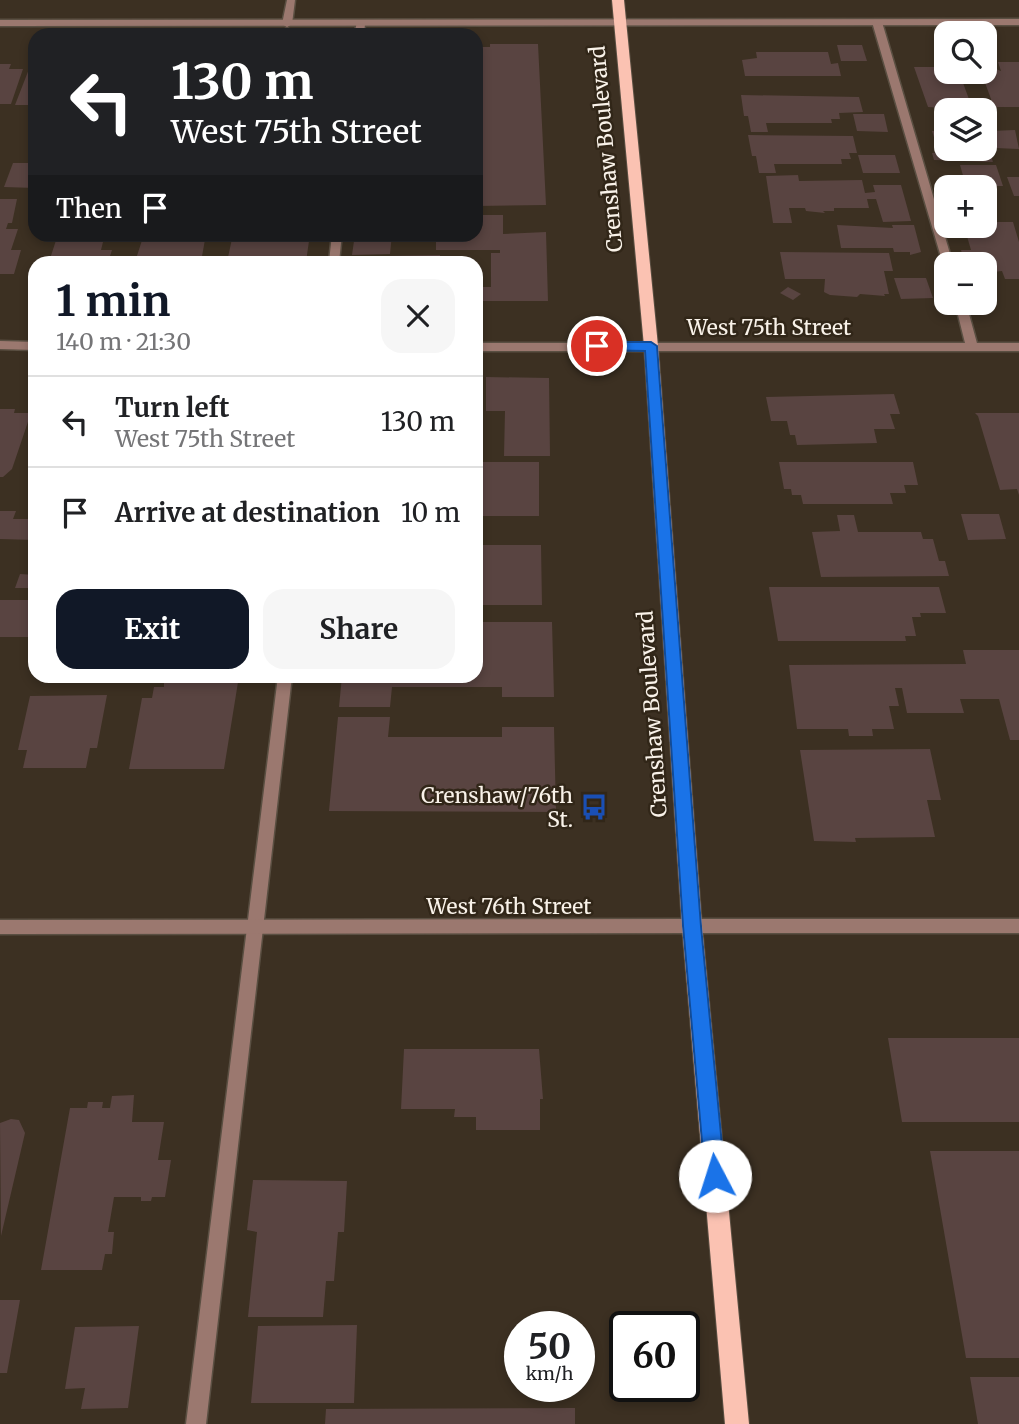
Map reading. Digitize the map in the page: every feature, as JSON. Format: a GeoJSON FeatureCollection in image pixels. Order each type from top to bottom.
{"type":"FeatureCollection","features":[{"type":"Feature","properties":{"kind":"main road","name":"Crenshaw Boulevard"},"geometry":{"type":"LineString","coordinates":[[618,0],[651,346],[692,926],[737,1424]]}},
{"type":"Feature","properties":{"kind":"street"},"geometry":{"type":"LineString","coordinates":[[287,24],[291,0]]}},
{"type":"Feature","properties":{"kind":"street"},"geometry":{"type":"LineString","coordinates":[[877,22],[944,252]]}},
{"type":"Feature","properties":{"kind":"street"},"geometry":{"type":"LineString","coordinates":[[0,23],[1019,22]]}},
{"type":"Feature","properties":{"kind":"street"},"geometry":{"type":"LineString","coordinates":[[360,24],[360,28]]}},
{"type":"Feature","properties":{"kind":"street"},"geometry":{"type":"LineString","coordinates":[[963,315],[972,347]]}},
{"type":"Feature","properties":{"kind":"street"},"geometry":{"type":"LineString","coordinates":[[0,345],[28,345]]}},
{"type":"Feature","properties":{"kind":"street","name":"West 75th Street"},"geometry":{"type":"LineString","coordinates":[[483,347],[1019,347]]}},
{"type":"Feature","properties":{"kind":"street"},"geometry":{"type":"LineString","coordinates":[[196,1424],[284,683]]}},
{"type":"Feature","properties":{"kind":"street","name":"West 76th Street"},"geometry":{"type":"LineString","coordinates":[[0,927],[1019,926]]}},
{"type":"Feature","properties":{"kind":"building"},"geometry":{"type":"Polygon","coordinates":[[[490,44],[538,44],[546,205],[483,206],[483,47],[490,47],[490,44]]]}},
{"type":"Feature","properties":{"kind":"building"},"geometry":{"type":"Polygon","coordinates":[[[837,45],[862,45],[867,61],[841,61],[837,45]]]}},
{"type":"Feature","properties":{"kind":"building"},"geometry":{"type":"Polygon","coordinates":[[[756,52],[828,52],[831,64],[838,63],[841,76],[745,76],[742,60],[757,58],[756,52]]]}},
{"type":"Feature","properties":{"kind":"building"},"geometry":{"type":"Polygon","coordinates":[[[998,62],[1019,62],[1019,107],[997,107],[997,98],[991,98],[985,84],[997,84],[997,69],[1001,71],[998,62]]]}},
{"type":"Feature","properties":{"kind":"building"},"geometry":{"type":"Polygon","coordinates":[[[0,64],[11,64],[9,69],[23,69],[11,104],[0,104],[0,64]]]}},
{"type":"Feature","properties":{"kind":"building"},"geometry":{"type":"Polygon","coordinates":[[[914,67],[934,67],[934,84],[963,84],[969,98],[934,98],[934,107],[928,107],[914,67]]]}},
{"type":"Feature","properties":{"kind":"building"},"geometry":{"type":"Polygon","coordinates":[[[28,72],[28,105],[15,105],[28,72]]]}},
{"type":"Feature","properties":{"kind":"building"},"geometry":{"type":"Polygon","coordinates":[[[741,95],[859,97],[863,112],[839,113],[840,119],[831,119],[832,123],[766,123],[768,132],[751,132],[748,116],[744,116],[741,95]]]}},
{"type":"Feature","properties":{"kind":"building"},"geometry":{"type":"Polygon","coordinates":[[[853,114],[884,114],[888,132],[857,131],[853,114]]]}},
{"type":"Feature","properties":{"kind":"building"},"geometry":{"type":"Polygon","coordinates":[[[1015,130],[1019,149],[997,148],[997,131],[1015,130]]]}},
{"type":"Feature","properties":{"kind":"building"},"geometry":{"type":"Polygon","coordinates":[[[748,135],[853,136],[857,153],[849,153],[851,159],[841,159],[842,164],[774,164],[776,173],[759,173],[748,135]]]}},
{"type":"Feature","properties":{"kind":"building"},"geometry":{"type":"Polygon","coordinates":[[[858,155],[895,155],[900,173],[863,173],[858,155]]]}},
{"type":"Feature","properties":{"kind":"building"},"geometry":{"type":"Polygon","coordinates":[[[13,163],[28,163],[28,188],[4,187],[13,163]]]}},
{"type":"Feature","properties":{"kind":"building"},"geometry":{"type":"Polygon","coordinates":[[[960,165],[996,165],[1003,186],[997,186],[997,175],[963,175],[960,165]]]}},
{"type":"Feature","properties":{"kind":"building"},"geometry":{"type":"Polygon","coordinates":[[[798,175],[799,181],[862,180],[865,193],[875,192],[873,185],[901,185],[911,221],[883,222],[876,199],[867,199],[869,208],[834,208],[834,211],[823,211],[825,213],[806,211],[805,208],[789,208],[792,223],[773,223],[766,176],[798,175]]]}},
{"type":"Feature","properties":{"kind":"building"},"geometry":{"type":"Polygon","coordinates":[[[1007,177],[1019,177],[1019,196],[1014,196],[1007,177]]]}},
{"type":"Feature","properties":{"kind":"building"},"geometry":{"type":"Polygon","coordinates":[[[0,199],[17,199],[12,223],[8,223],[6,229],[18,229],[11,250],[21,250],[14,274],[0,274],[0,199]]]}},
{"type":"Feature","properties":{"kind":"building"},"geometry":{"type":"Polygon","coordinates":[[[483,215],[503,215],[503,234],[546,232],[548,301],[483,301],[483,287],[491,287],[491,253],[500,253],[500,250],[436,250],[436,242],[483,242],[483,215]]]}},
{"type":"Feature","properties":{"kind":"building"},"geometry":{"type":"Polygon","coordinates":[[[997,222],[1013,222],[1019,242],[1019,279],[1005,279],[1002,271],[997,272],[997,252],[961,250],[971,250],[968,238],[997,238],[997,222]]]}},
{"type":"Feature","properties":{"kind":"building"},"geometry":{"type":"Polygon","coordinates":[[[837,225],[893,228],[892,225],[914,225],[921,252],[910,255],[910,252],[894,252],[893,248],[841,248],[837,225]]]}},
{"type":"Feature","properties":{"kind":"building"},"geometry":{"type":"Polygon","coordinates":[[[55,242],[103,242],[101,250],[112,250],[110,256],[51,256],[55,242]]]}},
{"type":"Feature","properties":{"kind":"building"},"geometry":{"type":"Polygon","coordinates":[[[141,242],[205,242],[202,256],[137,256],[141,242]]]}},
{"type":"Feature","properties":{"kind":"building"},"geometry":{"type":"Polygon","coordinates":[[[231,242],[309,242],[307,256],[228,256],[231,242]]]}},
{"type":"Feature","properties":{"kind":"building"},"geometry":{"type":"Polygon","coordinates":[[[354,242],[391,242],[390,254],[352,255],[354,242]]]}},
{"type":"Feature","properties":{"kind":"building"},"geometry":{"type":"Polygon","coordinates":[[[780,252],[889,253],[893,271],[884,271],[889,294],[860,294],[857,297],[830,295],[824,292],[825,279],[785,279],[780,252]]]}},
{"type":"Feature","properties":{"kind":"building"},"geometry":{"type":"Polygon","coordinates":[[[894,278],[926,278],[933,298],[901,299],[894,278]]]}},
{"type":"Feature","properties":{"kind":"building"},"geometry":{"type":"Polygon","coordinates":[[[788,287],[801,294],[793,300],[780,293],[788,287]]]}},
{"type":"Feature","properties":{"kind":"building"},"geometry":{"type":"Polygon","coordinates":[[[486,377],[549,378],[550,456],[504,456],[505,411],[486,411],[486,377]]]}},
{"type":"Feature","properties":{"kind":"building"},"geometry":{"type":"Polygon","coordinates":[[[894,394],[900,414],[890,414],[895,429],[874,429],[877,443],[797,445],[795,435],[790,435],[787,421],[771,421],[766,397],[894,394]]]}},
{"type":"Feature","properties":{"kind":"building"},"geometry":{"type":"Polygon","coordinates":[[[0,409],[15,409],[14,413],[28,413],[28,422],[12,469],[0,477],[0,409]]]}},
{"type":"Feature","properties":{"kind":"building"},"geometry":{"type":"Polygon","coordinates":[[[975,413],[1019,413],[1019,495],[1017,489],[1000,490],[975,413]]]}},
{"type":"Feature","properties":{"kind":"building"},"geometry":{"type":"Polygon","coordinates":[[[483,462],[539,462],[539,516],[483,516],[483,462]]]}},
{"type":"Feature","properties":{"kind":"building"},"geometry":{"type":"Polygon","coordinates":[[[779,462],[913,462],[918,485],[904,485],[906,493],[890,493],[893,504],[803,504],[801,495],[792,495],[791,489],[784,489],[779,462]]]}},
{"type":"Feature","properties":{"kind":"building"},"geometry":{"type":"Polygon","coordinates":[[[0,511],[16,511],[13,519],[28,519],[28,540],[0,539],[0,511]]]}},
{"type":"Feature","properties":{"kind":"building"},"geometry":{"type":"Polygon","coordinates":[[[961,514],[999,514],[1006,539],[968,540],[961,514]]]}},
{"type":"Feature","properties":{"kind":"building"},"geometry":{"type":"Polygon","coordinates":[[[837,515],[854,515],[858,532],[921,532],[923,539],[933,539],[939,561],[945,561],[949,576],[821,577],[812,532],[840,531],[837,515]]]}},
{"type":"Feature","properties":{"kind":"building"},"geometry":{"type":"Polygon","coordinates":[[[483,545],[541,545],[542,605],[483,605],[483,545]]]}},
{"type":"Feature","properties":{"kind":"building"},"geometry":{"type":"Polygon","coordinates":[[[20,574],[28,575],[28,588],[15,588],[20,574]]]}},
{"type":"Feature","properties":{"kind":"building"},"geometry":{"type":"Polygon","coordinates":[[[769,587],[939,587],[946,613],[920,613],[921,617],[912,617],[916,636],[905,636],[906,641],[778,641],[769,587]]]}},
{"type":"Feature","properties":{"kind":"building"},"geometry":{"type":"Polygon","coordinates":[[[0,600],[28,600],[28,637],[0,637],[0,600]]]}},
{"type":"Feature","properties":{"kind":"building"},"geometry":{"type":"Polygon","coordinates":[[[483,622],[552,622],[554,697],[502,697],[502,687],[392,687],[390,707],[339,707],[341,683],[483,683],[483,622]]]}},
{"type":"Feature","properties":{"kind":"building"},"geometry":{"type":"Polygon","coordinates":[[[963,650],[1019,650],[1019,740],[1010,740],[999,699],[960,699],[964,713],[907,713],[902,688],[895,688],[899,706],[889,706],[894,729],[872,729],[873,736],[849,736],[848,729],[797,729],[789,665],[966,664],[963,650]]]}},
{"type":"Feature","properties":{"kind":"building"},"geometry":{"type":"Polygon","coordinates":[[[164,683],[238,683],[224,769],[129,769],[142,698],[152,698],[154,687],[164,687],[164,683]]]}},
{"type":"Feature","properties":{"kind":"building"},"geometry":{"type":"Polygon","coordinates":[[[107,695],[97,748],[90,748],[86,768],[23,768],[27,750],[18,750],[30,696],[107,695]]]}},
{"type":"Feature","properties":{"kind":"building"},"geometry":{"type":"Polygon","coordinates":[[[338,717],[390,717],[388,737],[502,737],[502,727],[554,727],[556,812],[329,811],[338,717]]]}},
{"type":"Feature","properties":{"kind":"building"},"geometry":{"type":"Polygon","coordinates":[[[930,749],[941,800],[927,800],[935,837],[855,838],[856,842],[814,841],[800,750],[930,749]]]}},
{"type":"Feature","properties":{"kind":"building"},"geometry":{"type":"Polygon","coordinates":[[[888,1038],[1019,1038],[1019,1122],[902,1122],[888,1038]]]}},
{"type":"Feature","properties":{"kind":"building"},"geometry":{"type":"Polygon","coordinates":[[[404,1049],[539,1049],[543,1099],[540,1099],[540,1130],[476,1130],[476,1117],[454,1117],[455,1109],[401,1109],[404,1049]]]}},
{"type":"Feature","properties":{"kind":"building"},"geometry":{"type":"Polygon","coordinates":[[[134,1095],[132,1122],[164,1122],[158,1160],[171,1160],[165,1197],[152,1197],[151,1201],[141,1201],[141,1197],[114,1197],[108,1232],[114,1232],[112,1254],[105,1254],[102,1270],[41,1270],[70,1108],[87,1108],[88,1102],[103,1102],[102,1108],[110,1108],[112,1096],[134,1095]]]}},
{"type":"Feature","properties":{"kind":"building"},"geometry":{"type":"Polygon","coordinates":[[[11,1119],[19,1120],[25,1133],[1,1236],[0,1123],[11,1119]]]}},
{"type":"Feature","properties":{"kind":"building"},"geometry":{"type":"Polygon","coordinates":[[[930,1151],[1019,1151],[1019,1358],[966,1358],[930,1151]]]}},
{"type":"Feature","properties":{"kind":"building"},"geometry":{"type":"Polygon","coordinates":[[[253,1180],[347,1181],[344,1232],[338,1232],[334,1281],[326,1281],[323,1317],[248,1317],[257,1232],[247,1230],[253,1180]]]}},
{"type":"Feature","properties":{"kind":"building"},"geometry":{"type":"Polygon","coordinates":[[[0,1300],[20,1300],[7,1373],[0,1373],[0,1300]]]}},
{"type":"Feature","properties":{"kind":"building"},"geometry":{"type":"Polygon","coordinates":[[[357,1325],[354,1403],[251,1403],[258,1326],[357,1325]]]}},
{"type":"Feature","properties":{"kind":"building"},"geometry":{"type":"Polygon","coordinates":[[[139,1326],[128,1408],[81,1409],[85,1388],[65,1389],[75,1327],[139,1326]]]}},
{"type":"Feature","properties":{"kind":"building"},"geometry":{"type":"Polygon","coordinates":[[[970,1377],[1019,1377],[1019,1424],[978,1424],[970,1377]]]}},
{"type":"Feature","properties":{"kind":"building"},"geometry":{"type":"Polygon","coordinates":[[[575,1408],[575,1424],[325,1424],[326,1409],[575,1408]]]}},
{"type":"Feature","properties":{"kind":"place","name":"Crenshaw/76th St."},"geometry":{"type":"Point","coordinates":[594,807]}},
{"type":"Feature","properties":{"kind":"route"},"geometry":{"type":"LineString","coordinates":[[597,346],[651,346],[692,926],[715,1176]]}}]}
